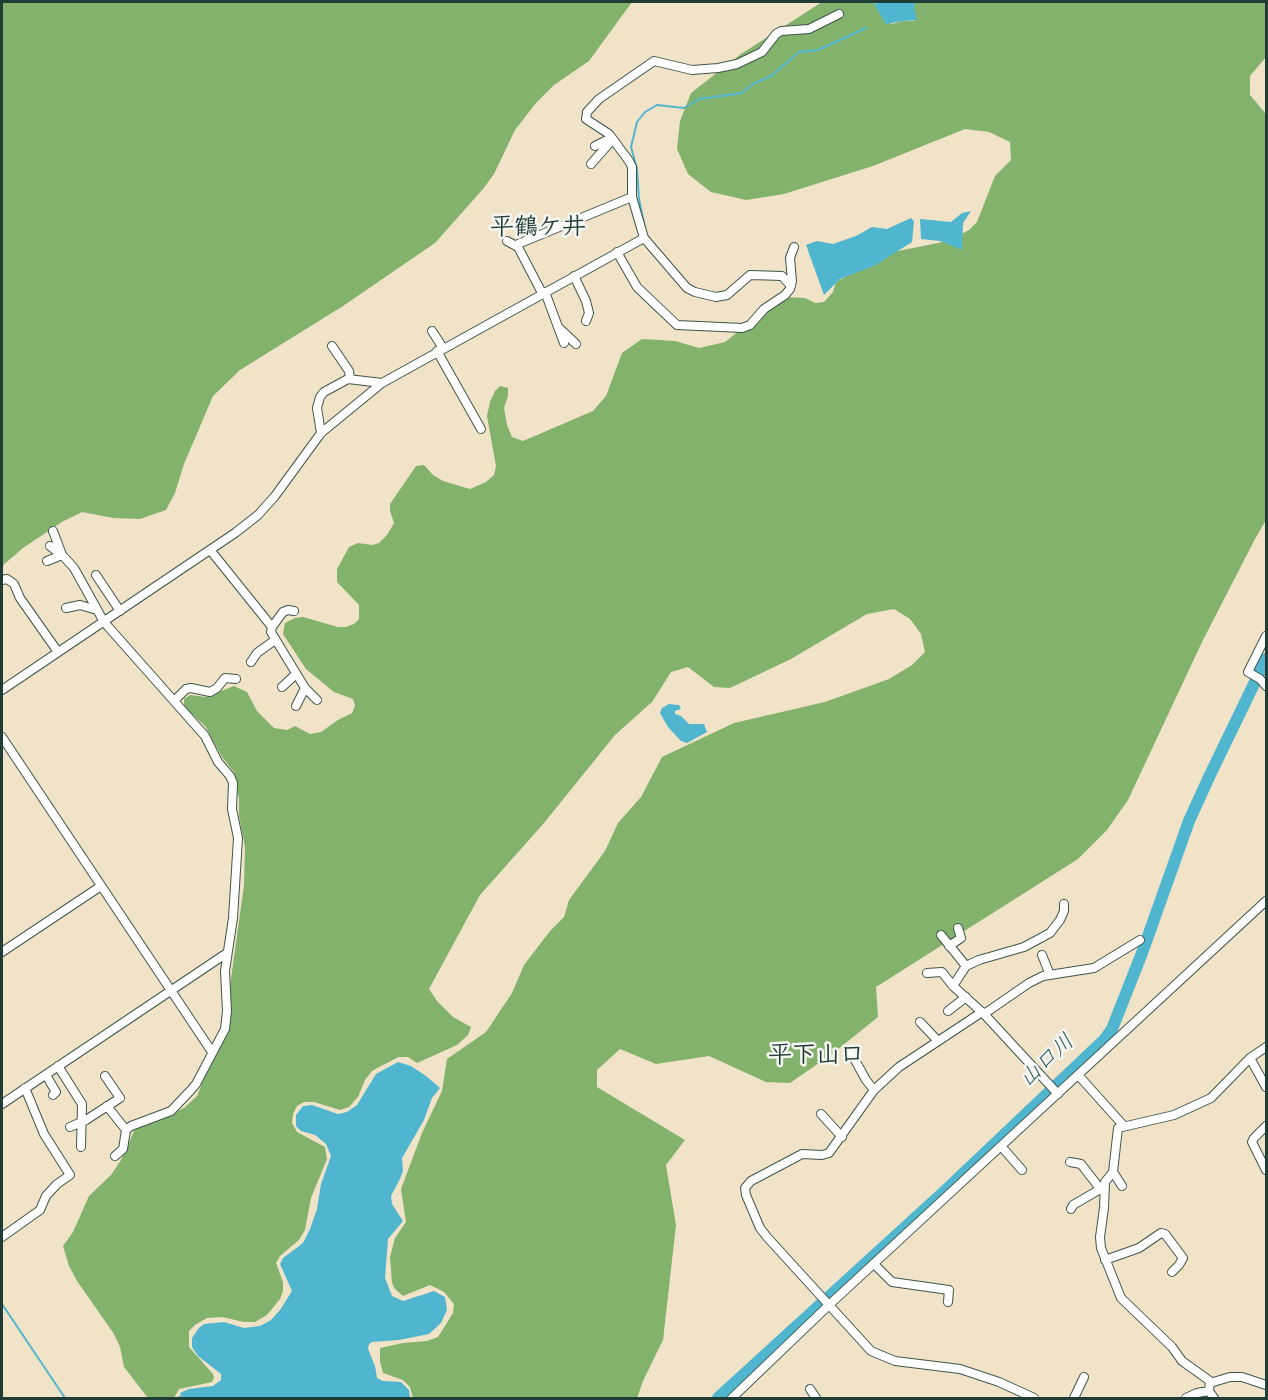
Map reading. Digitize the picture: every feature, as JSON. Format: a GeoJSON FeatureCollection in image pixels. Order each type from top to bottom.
{"type":"FeatureCollection","features":[{"type":"Feature","properties":{"kind":"street"},"geometry":{"type":"LineString","coordinates":[[791,286],[782,276],[750,275],[729,295],[716,297],[687,288],[644,238],[632,197],[632,167],[612,139],[586,119],[587,112],[616,86],[654,61],[692,70],[736,64],[762,52],[781,31],[809,29],[839,14]]}},
{"type":"Feature","properties":{"kind":"street"},"geometry":{"type":"LineString","coordinates":[[595,146],[612,139]]}},
{"type":"Feature","properties":{"kind":"street"},"geometry":{"type":"LineString","coordinates":[[591,164],[612,139]]}},
{"type":"Feature","properties":{"kind":"street"},"geometry":{"type":"LineString","coordinates":[[518,247],[518,244],[632,197]]}},
{"type":"Feature","properties":{"kind":"street"},"geometry":{"type":"LineString","coordinates":[[2,690],[211,551],[264,508],[321,433],[382,383],[644,238]]}},
{"type":"Feature","properties":{"kind":"street"},"geometry":{"type":"LineString","coordinates":[[507,241],[518,247],[544,292],[564,343]]}},
{"type":"Feature","properties":{"kind":"street"},"geometry":{"type":"LineString","coordinates":[[617,252],[637,287],[677,325],[742,328],[750,325],[768,306],[785,295],[791,286],[790,258],[794,247]]}},
{"type":"Feature","properties":{"kind":"street"},"geometry":{"type":"LineString","coordinates":[[574,276],[586,301],[589,313],[586,321]]}},
{"type":"Feature","properties":{"kind":"street"},"geometry":{"type":"LineString","coordinates":[[558,327],[576,344]]}},
{"type":"Feature","properties":{"kind":"street"},"geometry":{"type":"LineString","coordinates":[[432,330],[481,429]]}},
{"type":"Feature","properties":{"kind":"street"},"geometry":{"type":"LineString","coordinates":[[332,346],[349,371],[350,379]]}},
{"type":"Feature","properties":{"kind":"street"},"geometry":{"type":"LineString","coordinates":[[321,433],[317,408],[320,397],[331,387],[350,379],[382,383]]}},
{"type":"Feature","properties":{"kind":"street"},"geometry":{"type":"LineString","coordinates":[[53,531],[62,555]]}},
{"type":"Feature","properties":{"kind":"street"},"geometry":{"type":"LineString","coordinates":[[50,546],[74,568],[104,622],[205,736],[218,762],[233,783],[232,809],[238,838],[235,903],[225,980],[227,1022],[225,1029],[196,1084],[171,1111],[143,1120],[126,1130]]}},
{"type":"Feature","properties":{"kind":"street"},"geometry":{"type":"LineString","coordinates":[[211,551],[272,627],[275,640],[305,688],[317,700]]}},
{"type":"Feature","properties":{"kind":"street"},"geometry":{"type":"LineString","coordinates":[[47,561],[62,555]]}},
{"type":"Feature","properties":{"kind":"street"},"geometry":{"type":"LineString","coordinates":[[96,575],[120,611]]}},
{"type":"Feature","properties":{"kind":"street"},"geometry":{"type":"LineString","coordinates":[[2,580],[7,579],[14,584],[20,598],[58,652]]}},
{"type":"Feature","properties":{"kind":"street"},"geometry":{"type":"LineString","coordinates":[[66,608],[80,605],[97,610]]}},
{"type":"Feature","properties":{"kind":"street"},"geometry":{"type":"LineString","coordinates":[[272,627],[283,612],[294,611]]}},
{"type":"Feature","properties":{"kind":"street"},"geometry":{"type":"LineString","coordinates":[[1266,636],[1248,672],[1260,679],[1266,686]]}},
{"type":"Feature","properties":{"kind":"street"},"geometry":{"type":"LineString","coordinates":[[251,662],[257,653],[275,640]]}},
{"type":"Feature","properties":{"kind":"street"},"geometry":{"type":"LineString","coordinates":[[282,687],[296,674]]}},
{"type":"Feature","properties":{"kind":"street"},"geometry":{"type":"LineString","coordinates":[[174,701],[186,689],[210,692],[217,688],[225,678],[236,679]]}},
{"type":"Feature","properties":{"kind":"street"},"geometry":{"type":"LineString","coordinates":[[296,706],[305,688]]}},
{"type":"Feature","properties":{"kind":"street"},"geometry":{"type":"LineString","coordinates":[[2,737],[212,1052]]}},
{"type":"Feature","properties":{"kind":"street"},"geometry":{"type":"LineString","coordinates":[[2,952],[101,886]]}},
{"type":"Feature","properties":{"kind":"street"},"geometry":{"type":"LineString","coordinates":[[732,1398],[826,1302],[874,1264],[1001,1146],[1055,1091],[1078,1076],[1266,901]]}},
{"type":"Feature","properties":{"kind":"street"},"geometry":{"type":"LineString","coordinates":[[953,986],[966,966],[1024,947],[1050,933],[1060,920],[1064,904]]}},
{"type":"Feature","properties":{"kind":"street"},"geometry":{"type":"LineString","coordinates":[[949,946],[961,938],[958,928]]}},
{"type":"Feature","properties":{"kind":"street"},"geometry":{"type":"LineString","coordinates":[[941,935],[966,966]]}},
{"type":"Feature","properties":{"kind":"street"},"geometry":{"type":"LineString","coordinates":[[1034,1398],[999,1382],[960,1369],[934,1367],[884,1357],[870,1351],[760,1227],[746,1195],[746,1188],[751,1181],[802,1154],[829,1153],[874,1090],[899,1066],[1029,983],[1042,976],[1094,968],[1140,940]]}},
{"type":"Feature","properties":{"kind":"street"},"geometry":{"type":"LineString","coordinates":[[2,1104],[227,953]]}},
{"type":"Feature","properties":{"kind":"street"},"geometry":{"type":"LineString","coordinates":[[1042,955],[1050,975]]}},
{"type":"Feature","properties":{"kind":"street"},"geometry":{"type":"LineString","coordinates":[[927,973],[942,972],[1055,1091]]}},
{"type":"Feature","properties":{"kind":"street"},"geometry":{"type":"LineString","coordinates":[[948,1011],[966,997]]}},
{"type":"Feature","properties":{"kind":"street"},"geometry":{"type":"LineString","coordinates":[[920,1022],[938,1041]]}},
{"type":"Feature","properties":{"kind":"street"},"geometry":{"type":"LineString","coordinates":[[1122,1186],[1113,1172],[1118,1128],[1173,1115],[1211,1098],[1250,1058],[1266,1047]]}},
{"type":"Feature","properties":{"kind":"street"},"geometry":{"type":"LineString","coordinates":[[850,1051],[874,1090]]}},
{"type":"Feature","properties":{"kind":"street"},"geometry":{"type":"LineString","coordinates":[[1250,1058],[1266,1087]]}},
{"type":"Feature","properties":{"kind":"street"},"geometry":{"type":"LineString","coordinates":[[58,1066],[82,1104],[81,1147]]}},
{"type":"Feature","properties":{"kind":"street"},"geometry":{"type":"LineString","coordinates":[[46,1074],[56,1092],[53,1095]]}},
{"type":"Feature","properties":{"kind":"street"},"geometry":{"type":"LineString","coordinates":[[70,1127],[120,1098],[105,1076]]}},
{"type":"Feature","properties":{"kind":"street"},"geometry":{"type":"LineString","coordinates":[[1078,1076],[1123,1125]]}},
{"type":"Feature","properties":{"kind":"street"},"geometry":{"type":"LineString","coordinates":[[2,1237],[40,1210],[46,1196],[70,1175],[44,1134],[25,1088]]}},
{"type":"Feature","properties":{"kind":"street"},"geometry":{"type":"LineString","coordinates":[[107,1106],[126,1130],[123,1149],[115,1156]]}},
{"type":"Feature","properties":{"kind":"street"},"geometry":{"type":"LineString","coordinates":[[821,1114],[842,1137]]}},
{"type":"Feature","properties":{"kind":"street"},"geometry":{"type":"LineString","coordinates":[[1266,1126],[1252,1142],[1266,1170]]}},
{"type":"Feature","properties":{"kind":"street"},"geometry":{"type":"LineString","coordinates":[[1001,1146],[1023,1170]]}},
{"type":"Feature","properties":{"kind":"street"},"geometry":{"type":"LineString","coordinates":[[1070,1162],[1081,1164],[1098,1186],[1104,1187]]}},
{"type":"Feature","properties":{"kind":"street"},"geometry":{"type":"LineString","coordinates":[[1113,1172],[1107,1177],[1104,1187],[1100,1238],[1102,1254],[1125,1303],[1210,1387],[1214,1398]]}},
{"type":"Feature","properties":{"kind":"street"},"geometry":{"type":"LineString","coordinates":[[1071,1209],[1073,1205],[1104,1187]]}},
{"type":"Feature","properties":{"kind":"street"},"geometry":{"type":"LineString","coordinates":[[1105,1260],[1139,1248],[1161,1233],[1165,1234],[1183,1258],[1172,1272]]}},
{"type":"Feature","properties":{"kind":"street"},"geometry":{"type":"LineString","coordinates":[[874,1264],[892,1282],[948,1290],[948,1302]]}},
{"type":"Feature","properties":{"kind":"street"},"geometry":{"type":"LineString","coordinates":[[1074,1398],[1084,1377]]}},
{"type":"Feature","properties":{"kind":"street"},"geometry":{"type":"LineString","coordinates":[[1186,1398],[1230,1377],[1242,1377],[1266,1385]]}},
{"type":"Feature","properties":{"kind":"street"},"geometry":{"type":"LineString","coordinates":[[810,1389],[816,1398]]}},
{"type":"Feature","properties":{"kind":"green space"},"geometry":{"type":"Polygon","coordinates":[[[2,2],[632,2],[589,61],[554,85],[536,103],[515,130],[494,174],[435,243],[343,306],[240,370],[213,396],[184,464],[175,493],[166,510],[140,519],[113,518],[82,512],[62,522],[23,548],[2,566],[2,2]]]}},
{"type":"Feature","properties":{"kind":"green space"},"geometry":{"type":"Polygon","coordinates":[[[822,2],[881,2],[874,3],[891,24],[914,21],[916,2],[1266,2],[1266,57],[1250,76],[1250,95],[1266,114],[1266,520],[1202,642],[1128,800],[1107,830],[1078,859],[876,987],[878,1017],[832,1054],[790,1083],[766,1082],[709,1056],[656,1064],[620,1049],[597,1070],[597,1087],[685,1140],[666,1165],[676,1225],[663,1340],[637,1398],[413,1398],[410,1387],[403,1380],[383,1373],[380,1348],[427,1341],[438,1337],[453,1313],[454,1304],[444,1292],[430,1285],[403,1296],[392,1283],[390,1257],[395,1238],[406,1222],[401,1189],[422,1133],[442,1091],[447,1059],[486,1032],[512,993],[524,965],[564,917],[569,900],[605,851],[618,823],[641,797],[662,757],[734,723],[825,702],[889,679],[912,665],[925,652],[921,634],[910,619],[894,609],[867,614],[791,659],[730,688],[714,687],[688,667],[671,672],[652,702],[615,735],[544,823],[480,895],[429,989],[453,1017],[471,1027],[468,1035],[457,1045],[417,1063],[408,1057],[399,1057],[372,1071],[365,1080],[358,1097],[349,1107],[340,1110],[314,1102],[304,1102],[297,1106],[292,1123],[297,1132],[325,1147],[327,1159],[311,1198],[305,1230],[299,1240],[280,1256],[276,1263],[283,1282],[280,1299],[267,1315],[255,1322],[222,1317],[207,1318],[195,1325],[189,1331],[189,1347],[213,1374],[212,1382],[179,1389],[174,1398],[148,1398],[124,1367],[120,1347],[114,1334],[77,1281],[69,1266],[63,1246],[73,1232],[89,1196],[111,1175],[121,1160],[135,1129],[184,1108],[197,1096],[230,1023],[230,986],[244,885],[245,847],[239,816],[239,799],[234,772],[222,757],[205,726],[184,707],[184,699],[190,695],[206,697],[234,686],[247,692],[257,711],[274,728],[287,730],[295,726],[310,734],[321,732],[352,713],[355,706],[353,699],[334,692],[306,669],[283,634],[285,623],[303,617],[338,627],[346,627],[359,619],[359,605],[337,582],[337,569],[349,547],[358,543],[372,545],[379,543],[387,535],[394,523],[390,504],[416,466],[424,465],[433,475],[443,481],[470,489],[486,482],[494,475],[496,466],[487,416],[490,402],[500,386],[508,388],[504,408],[512,437],[523,441],[593,411],[606,396],[622,353],[642,339],[675,341],[699,348],[725,342],[782,297],[805,298],[815,303],[824,302],[833,292],[836,282],[875,261],[898,251],[948,241],[969,230],[977,222],[995,176],[1011,160],[1010,142],[989,132],[965,129],[873,166],[784,194],[746,200],[711,192],[688,174],[677,149],[680,121],[691,93],[741,54],[822,2]]]}},
{"type":"Feature","properties":{"kind":"water"},"geometry":{"type":"Polygon","coordinates":[[[916,2],[914,6],[917,20],[886,24],[874,4],[916,2]]]}},
{"type":"Feature","properties":{"kind":"water"},"geometry":{"type":"Polygon","coordinates":[[[971,211],[963,223],[962,250],[940,241],[921,239],[920,219],[951,222],[962,213],[971,211]]]}},
{"type":"Feature","properties":{"kind":"water"},"geometry":{"type":"Polygon","coordinates":[[[911,218],[914,221],[912,242],[874,266],[840,279],[824,295],[806,245],[817,241],[833,244],[856,236],[872,227],[887,229],[911,218]]]}},
{"type":"Feature","properties":{"kind":"water"},"geometry":{"type":"Polygon","coordinates":[[[669,704],[679,705],[681,709],[675,711],[675,714],[681,716],[689,724],[704,724],[707,732],[687,743],[681,741],[668,727],[660,713],[662,708],[669,704]]]}},
{"type":"Feature","properties":{"kind":"water"},"geometry":{"type":"Polygon","coordinates":[[[398,1062],[411,1066],[440,1088],[432,1098],[424,1120],[402,1158],[403,1171],[391,1196],[392,1204],[403,1221],[388,1239],[385,1278],[392,1296],[403,1301],[434,1291],[445,1297],[447,1310],[441,1323],[429,1334],[372,1342],[368,1349],[377,1378],[383,1381],[401,1382],[409,1390],[410,1398],[184,1398],[180,1393],[189,1389],[213,1386],[221,1380],[221,1374],[198,1356],[192,1347],[192,1338],[199,1328],[204,1324],[224,1322],[244,1328],[260,1326],[271,1320],[292,1291],[280,1264],[283,1258],[303,1243],[310,1229],[317,1209],[321,1184],[331,1156],[326,1144],[315,1135],[301,1131],[296,1126],[296,1115],[303,1106],[312,1105],[338,1114],[347,1112],[357,1105],[376,1074],[398,1062]]]}},
{"type":"Feature","properties":{"kind":"waterway"},"geometry":{"type":"LineString","coordinates":[[645,228],[639,199],[637,169],[631,147],[637,122],[645,112],[657,105],[684,108],[699,99],[742,93],[753,84],[771,76],[799,52],[818,50],[866,28]]}},
{"type":"Feature","properties":{"kind":"waterway","name":"山口川"},"geometry":{"type":"LineString","coordinates":[[718,1398],[945,1191],[1105,1039],[1112,1029],[1142,953],[1189,821],[1266,659]]}},
{"type":"Feature","properties":{"kind":"waterway"},"geometry":{"type":"LineString","coordinates":[[2,1304],[65,1398]]}},
{"type":"Feature","properties":{"kind":"waterway"},"geometry":{"type":"LineString","coordinates":[[178,1398],[184,1394]]}},
{"type":"Feature","properties":{"kind":"district","name":"平鶴ケ井"},"geometry":{"type":"Point","coordinates":[538,231]}},
{"type":"Feature","properties":{"kind":"district","name":"平下山口"},"geometry":{"type":"Point","coordinates":[816,1059]}}]}
